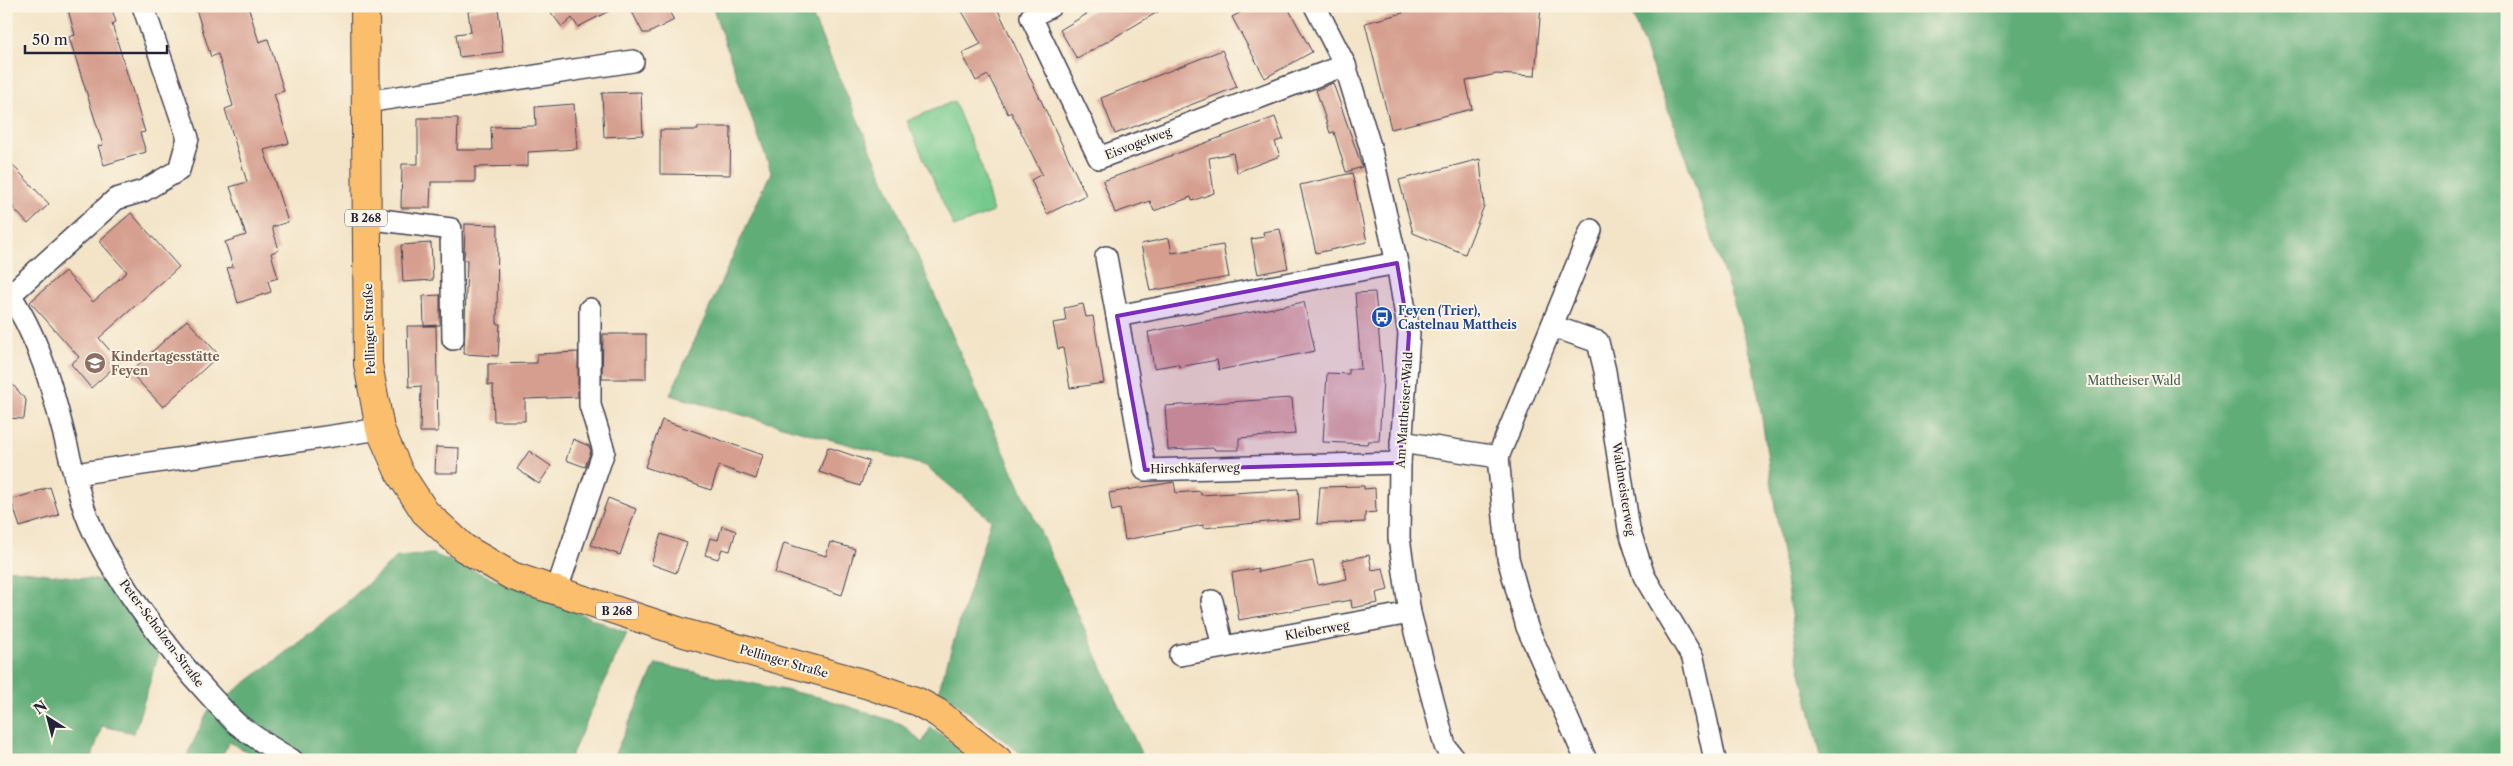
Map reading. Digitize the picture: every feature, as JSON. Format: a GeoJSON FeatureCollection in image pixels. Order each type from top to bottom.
{"type":"FeatureCollection","features":[{"type":"Feature","properties":{"kind":"main road","name":"Pellinger Straße"},"geometry":{"type":"LineString","coordinates":[[365,6],[368,364],[380,429],[399,472],[414,497],[449,536],[498,570],[556,592],[918,702],[938,713],[998,760]]}},
{"type":"Feature","properties":{"kind":"street","name":"Peter-Scholzen-Straße"},"geometry":{"type":"LineString","coordinates":[[143,6],[188,138],[179,170],[143,191],[116,199],[8,292],[21,311],[40,351],[82,504],[94,533],[124,583],[164,640],[196,680],[240,726],[292,760]]}},
{"type":"Feature","properties":{"kind":"street","name":"Eisvogelweg"},"geometry":{"type":"LineString","coordinates":[[1051,6],[1031,17],[1098,158],[1346,65]]}},
{"type":"Feature","properties":{"kind":"street","name":"Am Mattheiser Wald"},"geometry":{"type":"LineString","coordinates":[[1315,6],[1346,65],[1370,146],[1398,263],[1409,334],[1401,452],[1399,538],[1410,613],[1446,746],[1455,760]]}},
{"type":"Feature","properties":{"kind":"street"},"geometry":{"type":"LineString","coordinates":[[366,102],[633,61]]}},
{"type":"Feature","properties":{"kind":"street"},"geometry":{"type":"LineString","coordinates":[[366,218],[451,229],[453,339]]}},
{"type":"Feature","properties":{"kind":"street"},"geometry":{"type":"LineString","coordinates":[[1586,760],[1527,627],[1508,558],[1498,456],[1590,230]]}},
{"type":"Feature","properties":{"kind":"street","name":"Hirschkäferweg"},"geometry":{"type":"LineString","coordinates":[[1106,256],[1145,470],[1401,452]]}},
{"type":"Feature","properties":{"kind":"street"},"geometry":{"type":"LineString","coordinates":[[1117,316],[1398,263]]}},
{"type":"Feature","properties":{"kind":"street"},"geometry":{"type":"LineString","coordinates":[[556,592],[604,451],[590,405],[590,309]]}},
{"type":"Feature","properties":{"kind":"street","name":"Waldmeisterweg"},"geometry":{"type":"LineString","coordinates":[[1552,326],[1598,342],[1606,371],[1629,529],[1644,576],[1693,658],[1715,760]]}},
{"type":"Feature","properties":{"kind":"street"},"geometry":{"type":"LineString","coordinates":[[75,474],[380,429]]}},
{"type":"Feature","properties":{"kind":"street"},"geometry":{"type":"LineString","coordinates":[[1401,452],[1498,456]]}},
{"type":"Feature","properties":{"kind":"street"},"geometry":{"type":"LineString","coordinates":[[1212,601],[1223,647]]}},
{"type":"Feature","properties":{"kind":"street","name":"Kleiberweg"},"geometry":{"type":"LineString","coordinates":[[1180,655],[1410,613]]}},
{"type":"Feature","properties":{"kind":"highlighted area"},"geometry":{"type":"Polygon","coordinates":[[[1397,263],[1409,334],[1400,463],[1145,470],[1117,316],[1397,263]]]}},
{"type":"Feature","properties":{"kind":"green space"},"geometry":{"type":"Polygon","coordinates":[[[712,6],[808,6],[990,421],[1144,760],[1029,760],[939,689],[991,520],[926,466],[670,395],[771,172],[712,6]]]}},
{"type":"Feature","properties":{"kind":"green space","name":"Mattheiser Wald"},"geometry":{"type":"Polygon","coordinates":[[[1629,6],[2507,6],[2507,760],[1822,760],[1797,655],[1754,365],[1684,152],[1629,6]]]}},
{"type":"Feature","properties":{"kind":"green space"},"geometry":{"type":"Polygon","coordinates":[[[954,101],[982,168],[993,212],[954,227],[907,121],[954,101]]]}},
{"type":"Feature","properties":{"kind":"green space"},"geometry":{"type":"Polygon","coordinates":[[[433,554],[627,633],[569,760],[263,760],[229,742],[220,760],[185,760],[208,711],[323,624],[397,557],[433,554]]]}},
{"type":"Feature","properties":{"kind":"green space"},"geometry":{"type":"Polygon","coordinates":[[[6,569],[124,583],[158,656],[134,733],[102,726],[91,760],[6,760],[6,569]]]}},
{"type":"Feature","properties":{"kind":"green space"},"geometry":{"type":"Polygon","coordinates":[[[656,664],[819,697],[902,724],[922,743],[931,727],[974,760],[612,760],[656,664]]]}},
{"type":"Feature","properties":{"kind":"building"},"geometry":{"type":"Polygon","coordinates":[[[67,6],[111,6],[116,22],[112,24],[145,132],[140,133],[146,152],[104,165],[98,146],[103,145],[69,37],[75,35],[67,6]]]}},
{"type":"Feature","properties":{"kind":"building"},"geometry":{"type":"Polygon","coordinates":[[[195,6],[248,6],[259,42],[268,39],[284,91],[274,94],[289,143],[264,150],[288,222],[272,227],[279,250],[271,253],[278,278],[268,281],[271,292],[238,303],[227,268],[233,267],[225,242],[246,235],[230,187],[247,182],[225,109],[233,106],[218,54],[211,57],[195,6]]]}},
{"type":"Feature","properties":{"kind":"building"},"geometry":{"type":"Polygon","coordinates":[[[546,6],[619,6],[578,27],[572,18],[562,27],[546,6]]]}},
{"type":"Feature","properties":{"kind":"building"},"geometry":{"type":"Polygon","coordinates":[[[629,6],[666,6],[674,20],[649,33],[643,33],[629,6]]]}},
{"type":"Feature","properties":{"kind":"building"},"geometry":{"type":"Polygon","coordinates":[[[959,6],[996,6],[1086,195],[1047,214],[1031,180],[1042,174],[1011,112],[1008,114],[988,75],[976,81],[962,53],[981,44],[959,6]]]}},
{"type":"Feature","properties":{"kind":"building"},"geometry":{"type":"Polygon","coordinates":[[[1100,6],[1168,6],[1077,59],[1060,30],[1100,6]]]}},
{"type":"Feature","properties":{"kind":"building"},"geometry":{"type":"Polygon","coordinates":[[[1252,6],[1287,6],[1312,52],[1265,78],[1232,17],[1252,6]]]}},
{"type":"Feature","properties":{"kind":"building"},"geometry":{"type":"Polygon","coordinates":[[[1401,6],[1541,6],[1535,76],[1496,74],[1466,81],[1472,109],[1391,129],[1365,23],[1403,13],[1401,6]]]}},
{"type":"Feature","properties":{"kind":"building"},"geometry":{"type":"Polygon","coordinates":[[[498,7],[503,52],[459,57],[456,34],[471,32],[468,11],[498,7]]]}},
{"type":"Feature","properties":{"kind":"building"},"geometry":{"type":"Polygon","coordinates":[[[1222,50],[1237,87],[1115,134],[1101,98],[1222,50]]]}},
{"type":"Feature","properties":{"kind":"building"},"geometry":{"type":"Polygon","coordinates":[[[1333,83],[1362,167],[1346,172],[1334,132],[1330,133],[1316,90],[1333,83]]]}},
{"type":"Feature","properties":{"kind":"building"},"geometry":{"type":"Polygon","coordinates":[[[641,92],[643,135],[604,137],[602,93],[641,92]]]}},
{"type":"Feature","properties":{"kind":"building"},"geometry":{"type":"Polygon","coordinates":[[[574,104],[577,149],[528,152],[528,166],[475,167],[475,182],[431,182],[430,208],[401,208],[402,164],[418,164],[418,118],[458,118],[457,150],[492,150],[491,127],[536,126],[535,107],[574,104]]]}},
{"type":"Feature","properties":{"kind":"building"},"geometry":{"type":"Polygon","coordinates":[[[1275,117],[1283,139],[1275,142],[1280,156],[1237,172],[1233,153],[1209,158],[1214,193],[1192,201],[1191,197],[1154,211],[1150,201],[1115,213],[1103,181],[1275,117]]]}},
{"type":"Feature","properties":{"kind":"building"},"geometry":{"type":"Polygon","coordinates":[[[698,127],[731,127],[730,175],[660,174],[660,130],[698,130],[698,127]]]}},
{"type":"Feature","properties":{"kind":"building"},"geometry":{"type":"Polygon","coordinates":[[[6,158],[49,204],[28,224],[6,200],[6,158]]]}},
{"type":"Feature","properties":{"kind":"building"},"geometry":{"type":"Polygon","coordinates":[[[1480,159],[1484,206],[1465,254],[1413,233],[1399,180],[1480,159]]]}},
{"type":"Feature","properties":{"kind":"building"},"geometry":{"type":"Polygon","coordinates":[[[1352,173],[1367,242],[1316,253],[1300,185],[1352,173]]]}},
{"type":"Feature","properties":{"kind":"building"},"geometry":{"type":"Polygon","coordinates":[[[131,213],[179,267],[99,338],[120,362],[91,388],[71,364],[79,357],[30,302],[65,271],[93,302],[127,272],[99,241],[131,213]]]}},
{"type":"Feature","properties":{"kind":"building"},"geometry":{"type":"Polygon","coordinates":[[[465,224],[498,225],[497,324],[500,324],[498,356],[464,354],[467,260],[464,260],[465,224]]]}},
{"type":"Feature","properties":{"kind":"building"},"geometry":{"type":"Polygon","coordinates":[[[1280,229],[1288,268],[1258,274],[1251,239],[1264,237],[1263,232],[1280,229]]]}},
{"type":"Feature","properties":{"kind":"building"},"geometry":{"type":"Polygon","coordinates":[[[1169,238],[1172,253],[1223,245],[1229,277],[1150,291],[1141,244],[1169,238]]]}},
{"type":"Feature","properties":{"kind":"building"},"geometry":{"type":"Polygon","coordinates":[[[431,243],[433,280],[403,282],[401,245],[431,243]]]}},
{"type":"Feature","properties":{"kind":"building"},"geometry":{"type":"Polygon","coordinates":[[[1375,292],[1383,380],[1379,441],[1368,441],[1367,444],[1323,442],[1327,373],[1349,374],[1349,369],[1361,369],[1355,293],[1375,292]]]}},
{"type":"Feature","properties":{"kind":"building"},"geometry":{"type":"Polygon","coordinates":[[[440,295],[440,325],[424,326],[423,296],[440,295]]]}},
{"type":"Feature","properties":{"kind":"building"},"geometry":{"type":"Polygon","coordinates":[[[1304,302],[1315,351],[1219,370],[1217,360],[1179,367],[1178,364],[1154,368],[1148,332],[1304,302]]]}},
{"type":"Feature","properties":{"kind":"building"},"geometry":{"type":"Polygon","coordinates":[[[1083,304],[1086,317],[1093,316],[1104,383],[1070,388],[1063,348],[1058,349],[1053,323],[1066,321],[1064,308],[1083,304]]]}},
{"type":"Feature","properties":{"kind":"building"},"geometry":{"type":"Polygon","coordinates":[[[187,320],[219,355],[163,407],[130,372],[187,320]]]}},
{"type":"Feature","properties":{"kind":"building"},"geometry":{"type":"Polygon","coordinates":[[[407,326],[436,326],[438,432],[420,432],[421,386],[409,387],[407,326]]]}},
{"type":"Feature","properties":{"kind":"building"},"geometry":{"type":"Polygon","coordinates":[[[603,334],[646,334],[646,379],[602,379],[603,334]]]}},
{"type":"Feature","properties":{"kind":"building"},"geometry":{"type":"Polygon","coordinates":[[[578,352],[578,397],[525,399],[525,421],[494,421],[493,385],[488,385],[488,364],[537,363],[537,354],[578,352]]]}},
{"type":"Feature","properties":{"kind":"building"},"geometry":{"type":"Polygon","coordinates":[[[6,377],[26,400],[24,419],[6,418],[6,377]]]}},
{"type":"Feature","properties":{"kind":"building"},"geometry":{"type":"Polygon","coordinates":[[[1292,398],[1295,434],[1239,438],[1239,450],[1215,450],[1214,448],[1168,450],[1165,406],[1292,398]]]}},
{"type":"Feature","properties":{"kind":"building"},"geometry":{"type":"Polygon","coordinates":[[[662,420],[763,455],[756,479],[719,466],[711,490],[645,467],[662,420]]]}},
{"type":"Feature","properties":{"kind":"building"},"geometry":{"type":"Polygon","coordinates":[[[573,439],[589,446],[591,451],[585,467],[566,460],[573,439]]]}},
{"type":"Feature","properties":{"kind":"building"},"geometry":{"type":"Polygon","coordinates":[[[436,447],[459,448],[458,473],[435,473],[436,447]]]}},
{"type":"Feature","properties":{"kind":"building"},"geometry":{"type":"Polygon","coordinates":[[[828,447],[869,461],[860,486],[819,472],[828,447]]]}},
{"type":"Feature","properties":{"kind":"building"},"geometry":{"type":"Polygon","coordinates":[[[529,451],[551,466],[539,484],[517,469],[529,451]]]}},
{"type":"Feature","properties":{"kind":"building"},"geometry":{"type":"Polygon","coordinates":[[[1174,482],[1176,493],[1200,491],[1201,495],[1298,489],[1300,519],[1203,528],[1203,525],[1125,540],[1120,509],[1112,511],[1109,493],[1174,482]]]}},
{"type":"Feature","properties":{"kind":"building"},"geometry":{"type":"Polygon","coordinates":[[[1364,486],[1364,489],[1375,488],[1376,512],[1365,513],[1365,522],[1317,524],[1320,487],[1364,486]]]}},
{"type":"Feature","properties":{"kind":"building"},"geometry":{"type":"Polygon","coordinates":[[[50,487],[59,515],[20,527],[11,500],[50,487]]]}},
{"type":"Feature","properties":{"kind":"building"},"geometry":{"type":"Polygon","coordinates":[[[608,498],[636,509],[620,555],[591,545],[608,498]]]}},
{"type":"Feature","properties":{"kind":"building"},"geometry":{"type":"Polygon","coordinates":[[[722,526],[736,531],[730,551],[722,549],[718,559],[705,555],[710,538],[718,540],[722,526]]]}},
{"type":"Feature","properties":{"kind":"building"},"geometry":{"type":"Polygon","coordinates":[[[661,534],[687,543],[676,573],[651,564],[661,534]]]}},
{"type":"Feature","properties":{"kind":"building"},"geometry":{"type":"Polygon","coordinates":[[[830,542],[855,549],[842,595],[775,573],[784,543],[826,556],[830,542]]]}},
{"type":"Feature","properties":{"kind":"building"},"geometry":{"type":"Polygon","coordinates":[[[1369,555],[1372,570],[1383,568],[1388,590],[1376,593],[1378,603],[1352,608],[1351,600],[1239,620],[1232,573],[1258,568],[1258,572],[1313,561],[1318,585],[1347,579],[1343,560],[1369,555]]]}},
{"type":"Feature","properties":{"kind":"place","name":"Feyen (Trier), Castelnau Mattheis"},"geometry":{"type":"Point","coordinates":[1382,317]}},
{"type":"Feature","properties":{"kind":"place","name":"Kindertagesstätte Feyen"},"geometry":{"type":"Point","coordinates":[95,363]}}]}
